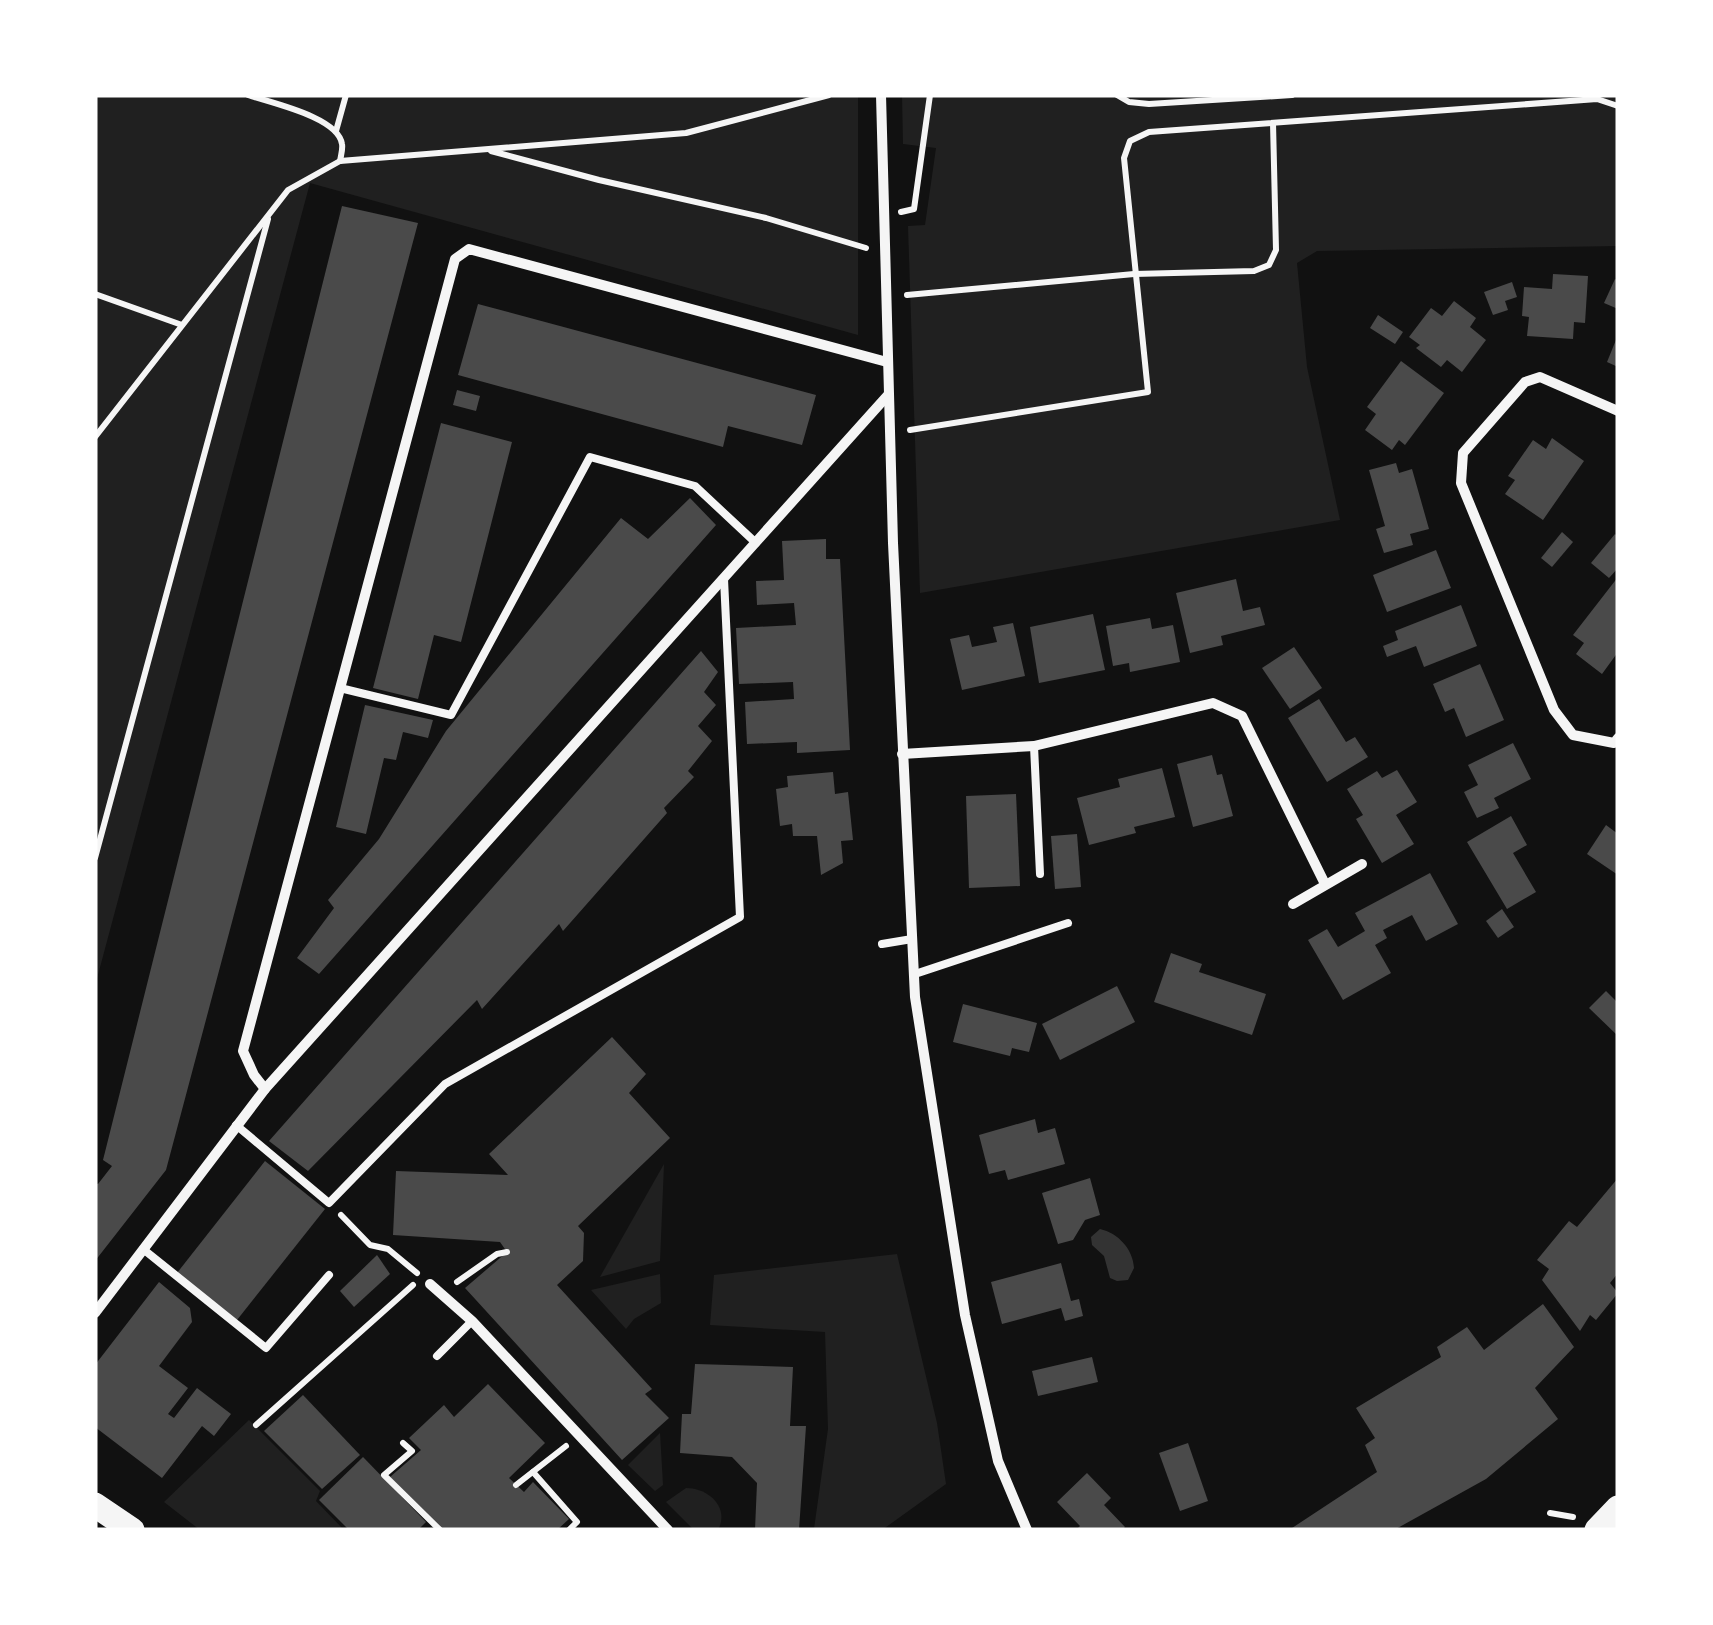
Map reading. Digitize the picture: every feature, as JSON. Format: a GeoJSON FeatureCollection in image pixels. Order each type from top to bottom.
{"type":"FeatureCollection","features":[{"type":"Feature","properties":{"kind":"main road"},"geometry":{"type":"LineString","coordinates":[[95,1505],[132,1530]]}},
{"type":"Feature","properties":{"kind":"main road"},"geometry":{"type":"LineString","coordinates":[[1597,1530],[1618,1508]]}},
{"type":"Feature","properties":{"kind":"street"},"geometry":{"type":"LineString","coordinates":[[881,95],[902,754],[920,1046],[964,1315],[998,1461],[1027,1530]]}},
{"type":"Feature","properties":{"kind":"street"},"geometry":{"type":"LineString","coordinates":[[265,1089],[254,1075],[244,1050],[455,259],[469,249],[887,362]]}},
{"type":"Feature","properties":{"kind":"street"},"geometry":{"type":"LineString","coordinates":[[1618,412],[1540,378],[1524,382],[1463,453],[1461,483],[1554,710],[1573,735],[1614,743],[1618,738]]}},
{"type":"Feature","properties":{"kind":"street"},"geometry":{"type":"LineString","coordinates":[[95,1313],[265,1089],[888,395]]}},
{"type":"Feature","properties":{"kind":"street"},"geometry":{"type":"LineString","coordinates":[[902,754],[1034,746],[1212,702],[1242,716],[1326,884]]}},
{"type":"Feature","properties":{"kind":"street"},"geometry":{"type":"LineString","coordinates":[[1293,904],[1362,864]]}},
{"type":"Feature","properties":{"kind":"street"},"geometry":{"type":"LineString","coordinates":[[430,1284],[472,1321],[668,1530]]}},
{"type":"Feature","properties":{"kind":"lane"},"geometry":{"type":"LineString","coordinates":[[340,688],[450,715],[590,457],[695,486],[756,543]]}},
{"type":"Feature","properties":{"kind":"lane"},"geometry":{"type":"LineString","coordinates":[[236,1125],[329,1203],[445,1084],[740,917],[724,578]]}},
{"type":"Feature","properties":{"kind":"lane"},"geometry":{"type":"LineString","coordinates":[[1034,746],[1040,874]]}},
{"type":"Feature","properties":{"kind":"lane"},"geometry":{"type":"LineString","coordinates":[[915,974],[1068,923]]}},
{"type":"Feature","properties":{"kind":"lane"},"geometry":{"type":"LineString","coordinates":[[882,944],[912,939]]}},
{"type":"Feature","properties":{"kind":"lane"},"geometry":{"type":"LineString","coordinates":[[142,1250],[266,1348],[329,1274]]}},
{"type":"Feature","properties":{"kind":"lane"},"geometry":{"type":"LineString","coordinates":[[437,1356],[472,1321]]}},
{"type":"Feature","properties":{"kind":"path"},"geometry":{"type":"LineString","coordinates":[[248,95],[322,120],[336,131],[342,144],[340,160]]}},
{"type":"Feature","properties":{"kind":"path"},"geometry":{"type":"LineString","coordinates":[[336,131],[346,95]]}},
{"type":"Feature","properties":{"kind":"path"},"geometry":{"type":"LineString","coordinates":[[95,437],[288,190],[340,160],[686,133],[829,95]]}},
{"type":"Feature","properties":{"kind":"path"},"geometry":{"type":"LineString","coordinates":[[884,216],[914,209],[930,95]]}},
{"type":"Feature","properties":{"kind":"path"},"geometry":{"type":"LineString","coordinates":[[1117,95],[1129,102],[1149,104],[1292,95]]}},
{"type":"Feature","properties":{"kind":"path"},"geometry":{"type":"LineString","coordinates":[[890,434],[1148,392],[1124,158],[1130,141],[1149,132],[1596,99],[1618,106]]}},
{"type":"Feature","properties":{"kind":"path"},"geometry":{"type":"LineString","coordinates":[[886,297],[1134,274],[1254,271],[1269,265],[1276,250],[1273,123]]}},
{"type":"Feature","properties":{"kind":"path"},"geometry":{"type":"LineString","coordinates":[[485,149],[598,180],[766,218],[885,252]]}},
{"type":"Feature","properties":{"kind":"path"},"geometry":{"type":"LineString","coordinates":[[95,858],[270,213]]}},
{"type":"Feature","properties":{"kind":"path"},"geometry":{"type":"LineString","coordinates":[[95,294],[182,325]]}},
{"type":"Feature","properties":{"kind":"path"},"geometry":{"type":"LineString","coordinates":[[256,1425],[422,1278],[388,1250],[370,1245],[329,1203]]}},
{"type":"Feature","properties":{"kind":"path"},"geometry":{"type":"LineString","coordinates":[[444,1295],[481,1265],[507,1252]]}},
{"type":"Feature","properties":{"kind":"path"},"geometry":{"type":"LineString","coordinates":[[402,1442],[412,1452],[384,1475],[440,1530]]}},
{"type":"Feature","properties":{"kind":"path"},"geometry":{"type":"LineString","coordinates":[[516,1485],[560,1450]]}},
{"type":"Feature","properties":{"kind":"path"},"geometry":{"type":"LineString","coordinates":[[533,1472],[577,1522],[569,1530]]}},
{"type":"Feature","properties":{"kind":"shaded area"},"geometry":{"type":"Polygon","coordinates":[[[95,95],[858,95],[858,335],[310,183],[95,986],[95,95]]]}},
{"type":"Feature","properties":{"kind":"shaded area"},"geometry":{"type":"Polygon","coordinates":[[[902,95],[1618,95],[1618,246],[1317,251],[1297,263],[1307,367],[1340,520],[920,593],[908,226],[925,225],[936,148],[903,144],[902,95]]]}},
{"type":"Feature","properties":{"kind":"shaded area"},"geometry":{"type":"Polygon","coordinates":[[[664,1164],[660,1261],[600,1277],[664,1164]]]}},
{"type":"Feature","properties":{"kind":"shaded area"},"geometry":{"type":"Polygon","coordinates":[[[1100,1229],[1113,1234],[1128,1248],[1134,1268],[1128,1280],[1110,1278],[1104,1256],[1092,1245],[1091,1237],[1100,1229]]]}},
{"type":"Feature","properties":{"kind":"shaded area"},"geometry":{"type":"Polygon","coordinates":[[[897,1254],[937,1423],[946,1484],[882,1530],[814,1529],[828,1429],[825,1332],[710,1325],[714,1275],[897,1254]]]}},
{"type":"Feature","properties":{"kind":"shaded area"},"geometry":{"type":"Polygon","coordinates":[[[660,1274],[661,1303],[634,1319],[626,1329],[591,1290],[660,1274]]]}},
{"type":"Feature","properties":{"kind":"shaded area"},"geometry":{"type":"Polygon","coordinates":[[[249,1420],[320,1491],[316,1501],[344,1530],[200,1530],[164,1502],[249,1420]]]}},
{"type":"Feature","properties":{"kind":"shaded area"},"geometry":{"type":"Polygon","coordinates":[[[660,1433],[663,1485],[655,1491],[628,1465],[660,1433]]]}},
{"type":"Feature","properties":{"kind":"shaded area"},"geometry":{"type":"Polygon","coordinates":[[[686,1488],[702,1491],[715,1500],[721,1514],[718,1530],[694,1530],[666,1502],[686,1488]]]}},
{"type":"Feature","properties":{"kind":"building"},"geometry":{"type":"Polygon","coordinates":[[[342,206],[418,223],[166,1170],[95,1261],[95,1183],[112,1166],[103,1160],[342,206]]]}},
{"type":"Feature","properties":{"kind":"building"},"geometry":{"type":"Polygon","coordinates":[[[1553,274],[1588,276],[1585,323],[1574,322],[1573,339],[1527,336],[1529,317],[1522,316],[1524,287],[1552,289],[1553,274]]]}},
{"type":"Feature","properties":{"kind":"building"},"geometry":{"type":"Polygon","coordinates":[[[1615,279],[1618,281],[1618,309],[1604,303],[1615,279]]]}},
{"type":"Feature","properties":{"kind":"building"},"geometry":{"type":"Polygon","coordinates":[[[1512,282],[1517,297],[1505,301],[1508,310],[1493,315],[1484,292],[1512,282]]]}},
{"type":"Feature","properties":{"kind":"building"},"geometry":{"type":"Polygon","coordinates":[[[1454,301],[1476,318],[1470,327],[1486,340],[1462,372],[1447,360],[1441,367],[1416,348],[1420,345],[1409,337],[1431,308],[1442,316],[1454,301]]]}},
{"type":"Feature","properties":{"kind":"building"},"geometry":{"type":"Polygon","coordinates":[[[478,304],[816,395],[802,445],[728,426],[723,447],[458,375],[478,304]]]}},
{"type":"Feature","properties":{"kind":"building"},"geometry":{"type":"Polygon","coordinates":[[[1378,315],[1403,332],[1395,344],[1370,328],[1378,315]]]}},
{"type":"Feature","properties":{"kind":"building"},"geometry":{"type":"Polygon","coordinates":[[[1618,335],[1618,367],[1607,362],[1618,335]]]}},
{"type":"Feature","properties":{"kind":"building"},"geometry":{"type":"Polygon","coordinates":[[[1401,361],[1444,393],[1405,445],[1399,440],[1392,450],[1365,430],[1376,414],[1367,407],[1401,361]]]}},
{"type":"Feature","properties":{"kind":"building"},"geometry":{"type":"Polygon","coordinates":[[[457,390],[480,396],[476,411],[453,405],[457,390]]]}},
{"type":"Feature","properties":{"kind":"building"},"geometry":{"type":"Polygon","coordinates":[[[441,423],[512,442],[461,642],[434,635],[418,699],[373,688],[441,423]]]}},
{"type":"Feature","properties":{"kind":"building"},"geometry":{"type":"Polygon","coordinates":[[[1552,438],[1584,461],[1543,520],[1505,494],[1515,480],[1508,476],[1533,440],[1546,449],[1552,438]]]}},
{"type":"Feature","properties":{"kind":"building"},"geometry":{"type":"Polygon","coordinates":[[[1396,463],[1399,473],[1412,469],[1429,529],[1410,534],[1413,545],[1384,553],[1376,529],[1385,526],[1369,470],[1396,463]]]}},
{"type":"Feature","properties":{"kind":"building"},"geometry":{"type":"Polygon","coordinates":[[[690,498],[716,525],[319,974],[297,958],[334,908],[328,900],[379,839],[446,731],[621,518],[648,539],[690,498]]]}},
{"type":"Feature","properties":{"kind":"building"},"geometry":{"type":"Polygon","coordinates":[[[1562,532],[1573,542],[1552,567],[1541,558],[1562,532]]]}},
{"type":"Feature","properties":{"kind":"building"},"geometry":{"type":"Polygon","coordinates":[[[1615,534],[1618,568],[1609,578],[1591,563],[1615,534]]]}},
{"type":"Feature","properties":{"kind":"building"},"geometry":{"type":"Polygon","coordinates":[[[826,539],[826,559],[840,559],[850,750],[797,753],[797,742],[747,744],[745,702],[794,699],[793,682],[739,684],[736,628],[796,625],[794,603],[757,605],[756,581],[784,580],[782,541],[826,539]]]}},
{"type":"Feature","properties":{"kind":"building"},"geometry":{"type":"Polygon","coordinates":[[[1436,550],[1451,588],[1387,612],[1373,575],[1436,550]]]}},
{"type":"Feature","properties":{"kind":"building"},"geometry":{"type":"Polygon","coordinates":[[[1618,577],[1618,652],[1602,674],[1576,654],[1584,643],[1573,635],[1618,577]]]}},
{"type":"Feature","properties":{"kind":"building"},"geometry":{"type":"Polygon","coordinates":[[[1236,579],[1243,611],[1260,607],[1265,625],[1221,636],[1223,645],[1190,653],[1176,593],[1236,579]]]}},
{"type":"Feature","properties":{"kind":"building"},"geometry":{"type":"Polygon","coordinates":[[[1461,605],[1477,646],[1424,667],[1416,646],[1387,657],[1383,646],[1398,640],[1395,631],[1461,605]]]}},
{"type":"Feature","properties":{"kind":"building"},"geometry":{"type":"Polygon","coordinates":[[[1093,614],[1105,670],[1039,683],[1030,627],[1093,614]]]}},
{"type":"Feature","properties":{"kind":"building"},"geometry":{"type":"Polygon","coordinates":[[[1150,618],[1152,629],[1173,625],[1180,662],[1130,672],[1129,663],[1113,666],[1106,626],[1150,618]]]}},
{"type":"Feature","properties":{"kind":"building"},"geometry":{"type":"Polygon","coordinates":[[[1013,623],[1025,676],[962,690],[950,639],[969,635],[972,647],[997,642],[993,627],[1013,623]]]}},
{"type":"Feature","properties":{"kind":"building"},"geometry":{"type":"Polygon","coordinates":[[[1294,647],[1322,688],[1290,709],[1262,668],[1294,647]]]}},
{"type":"Feature","properties":{"kind":"building"},"geometry":{"type":"Polygon","coordinates":[[[701,651],[718,672],[704,692],[716,705],[698,726],[712,741],[688,771],[694,777],[664,808],[667,813],[563,931],[559,924],[482,1009],[477,1000],[308,1171],[269,1141],[701,651]]]}},
{"type":"Feature","properties":{"kind":"building"},"geometry":{"type":"Polygon","coordinates":[[[1480,664],[1504,720],[1466,737],[1454,708],[1445,712],[1433,684],[1480,664]]]}},
{"type":"Feature","properties":{"kind":"building"},"geometry":{"type":"Polygon","coordinates":[[[1319,699],[1346,742],[1355,737],[1368,757],[1327,782],[1288,718],[1319,699]]]}},
{"type":"Feature","properties":{"kind":"building"},"geometry":{"type":"Polygon","coordinates":[[[365,705],[433,720],[428,738],[403,732],[396,760],[384,758],[366,834],[336,827],[365,705]]]}},
{"type":"Feature","properties":{"kind":"building"},"geometry":{"type":"Polygon","coordinates":[[[1513,743],[1531,779],[1494,798],[1499,808],[1477,818],[1464,792],[1478,785],[1468,765],[1513,743]]]}},
{"type":"Feature","properties":{"kind":"building"},"geometry":{"type":"Polygon","coordinates":[[[1212,755],[1217,775],[1222,774],[1233,816],[1193,827],[1177,764],[1212,755]]]}},
{"type":"Feature","properties":{"kind":"building"},"geometry":{"type":"Polygon","coordinates":[[[1162,768],[1175,817],[1134,827],[1136,833],[1089,845],[1077,798],[1120,787],[1118,779],[1162,768]]]}},
{"type":"Feature","properties":{"kind":"building"},"geometry":{"type":"Polygon","coordinates":[[[1397,770],[1417,802],[1396,815],[1414,844],[1382,863],[1356,819],[1363,815],[1347,789],[1377,771],[1382,778],[1397,770]]]}},
{"type":"Feature","properties":{"kind":"building"},"geometry":{"type":"Polygon","coordinates":[[[833,772],[835,794],[848,792],[853,840],[841,841],[843,863],[821,875],[817,836],[793,836],[792,824],[780,826],[776,789],[788,787],[787,776],[833,772]]]}},
{"type":"Feature","properties":{"kind":"building"},"geometry":{"type":"Polygon","coordinates":[[[1016,794],[1020,886],[969,888],[966,796],[1016,794]]]}},
{"type":"Feature","properties":{"kind":"building"},"geometry":{"type":"Polygon","coordinates":[[[1511,816],[1527,845],[1513,853],[1536,892],[1507,909],[1467,842],[1511,816]]]}},
{"type":"Feature","properties":{"kind":"building"},"geometry":{"type":"Polygon","coordinates":[[[1606,825],[1618,834],[1618,875],[1587,854],[1606,825]]]}},
{"type":"Feature","properties":{"kind":"building"},"geometry":{"type":"Polygon","coordinates":[[[1077,834],[1081,887],[1055,889],[1051,836],[1077,834]]]}},
{"type":"Feature","properties":{"kind":"building"},"geometry":{"type":"Polygon","coordinates":[[[1430,873],[1458,924],[1426,941],[1412,915],[1383,930],[1387,938],[1375,945],[1391,973],[1343,1000],[1308,940],[1327,929],[1338,947],[1365,931],[1355,913],[1430,873]]]}},
{"type":"Feature","properties":{"kind":"building"},"geometry":{"type":"Polygon","coordinates":[[[1502,909],[1514,927],[1498,938],[1486,921],[1502,909]]]}},
{"type":"Feature","properties":{"kind":"building"},"geometry":{"type":"Polygon","coordinates":[[[1171,953],[1202,964],[1199,972],[1266,994],[1252,1035],[1154,1002],[1171,953]]]}},
{"type":"Feature","properties":{"kind":"building"},"geometry":{"type":"Polygon","coordinates":[[[1117,986],[1135,1022],[1060,1060],[1042,1024],[1117,986]]]}},
{"type":"Feature","properties":{"kind":"building"},"geometry":{"type":"Polygon","coordinates":[[[1606,991],[1618,1003],[1618,1036],[1589,1008],[1606,991]]]}},
{"type":"Feature","properties":{"kind":"building"},"geometry":{"type":"Polygon","coordinates":[[[963,1004],[1037,1023],[1029,1052],[1012,1048],[1010,1056],[953,1042],[963,1004]]]}},
{"type":"Feature","properties":{"kind":"building"},"geometry":{"type":"Polygon","coordinates":[[[612,1037],[646,1074],[629,1093],[670,1138],[578,1226],[584,1233],[583,1261],[557,1285],[652,1389],[645,1394],[669,1418],[622,1460],[465,1288],[507,1252],[500,1242],[393,1235],[396,1171],[508,1175],[489,1154],[612,1037]]]}},
{"type":"Feature","properties":{"kind":"building"},"geometry":{"type":"Polygon","coordinates":[[[1035,1119],[1038,1133],[1055,1128],[1065,1164],[1008,1180],[1005,1170],[989,1174],[979,1135],[1035,1119]]]}},
{"type":"Feature","properties":{"kind":"building"},"geometry":{"type":"Polygon","coordinates":[[[265,1161],[325,1209],[237,1320],[177,1273],[265,1161]]]}},
{"type":"Feature","properties":{"kind":"building"},"geometry":{"type":"Polygon","coordinates":[[[1090,1178],[1100,1215],[1085,1220],[1073,1240],[1058,1244],[1042,1193],[1090,1178]]]}},
{"type":"Feature","properties":{"kind":"building"},"geometry":{"type":"Polygon","coordinates":[[[1618,1178],[1618,1273],[1610,1283],[1618,1293],[1596,1320],[1590,1315],[1580,1331],[1542,1280],[1549,1269],[1537,1260],[1569,1221],[1577,1227],[1618,1178]]]}},
{"type":"Feature","properties":{"kind":"building"},"geometry":{"type":"Polygon","coordinates":[[[377,1255],[390,1274],[354,1307],[340,1291],[377,1255]]]}},
{"type":"Feature","properties":{"kind":"building"},"geometry":{"type":"Polygon","coordinates":[[[1061,1263],[1071,1301],[1079,1299],[1083,1316],[1065,1321],[1061,1308],[1002,1324],[991,1282],[1061,1263]]]}},
{"type":"Feature","properties":{"kind":"building"},"geometry":{"type":"Polygon","coordinates":[[[159,1282],[190,1308],[192,1322],[159,1366],[188,1388],[168,1414],[174,1418],[197,1388],[231,1414],[214,1436],[202,1426],[162,1478],[95,1427],[95,1365],[159,1282]]]}},
{"type":"Feature","properties":{"kind":"building"},"geometry":{"type":"Polygon","coordinates":[[[1543,1304],[1574,1347],[1535,1388],[1558,1419],[1486,1479],[1394,1530],[1289,1530],[1377,1472],[1365,1445],[1375,1438],[1356,1408],[1441,1357],[1437,1347],[1467,1327],[1484,1350],[1543,1304]]]}},
{"type":"Feature","properties":{"kind":"building"},"geometry":{"type":"Polygon","coordinates":[[[1092,1357],[1098,1382],[1038,1396],[1032,1371],[1092,1357]]]}},
{"type":"Feature","properties":{"kind":"building"},"geometry":{"type":"Polygon","coordinates":[[[695,1364],[793,1367],[790,1426],[806,1426],[799,1530],[755,1530],[757,1483],[732,1457],[680,1453],[682,1414],[691,1414],[695,1364]]]}},
{"type":"Feature","properties":{"kind":"building"},"geometry":{"type":"Polygon","coordinates":[[[488,1384],[545,1443],[509,1478],[524,1492],[533,1482],[569,1519],[557,1530],[442,1530],[390,1477],[421,1450],[409,1438],[444,1405],[454,1417],[488,1384]]]}},
{"type":"Feature","properties":{"kind":"building"},"geometry":{"type":"Polygon","coordinates":[[[303,1395],[360,1455],[322,1489],[264,1431],[303,1395]]]}},
{"type":"Feature","properties":{"kind":"building"},"geometry":{"type":"Polygon","coordinates":[[[1188,1443],[1208,1501],[1180,1511],[1159,1453],[1188,1443]]]}},
{"type":"Feature","properties":{"kind":"building"},"geometry":{"type":"Polygon","coordinates":[[[363,1457],[426,1522],[418,1530],[349,1530],[319,1500],[363,1457]]]}},
{"type":"Feature","properties":{"kind":"building"},"geometry":{"type":"Polygon","coordinates":[[[1087,1473],[1111,1498],[1104,1505],[1125,1527],[1122,1530],[1076,1530],[1080,1526],[1057,1502],[1087,1473]]]}}]}
